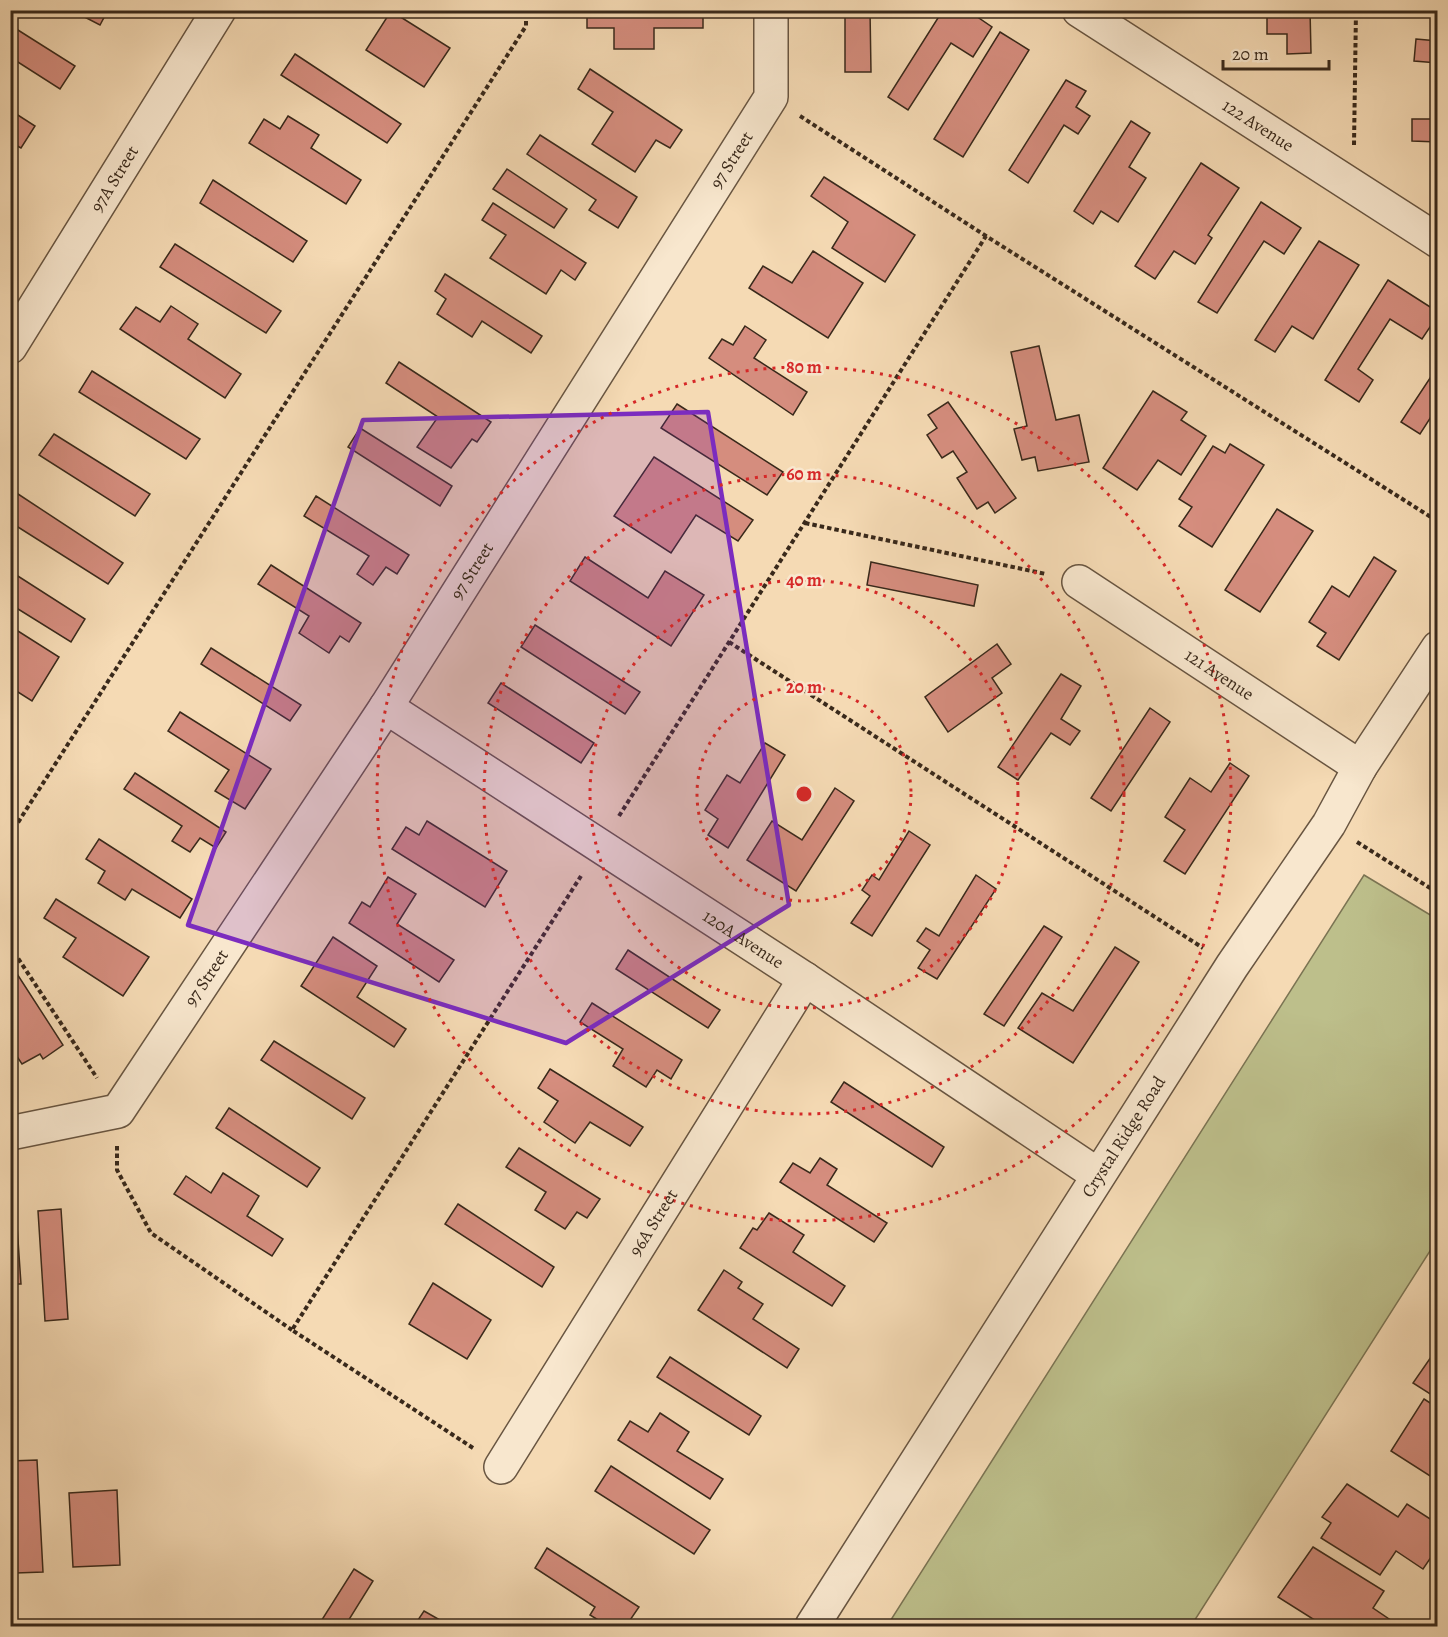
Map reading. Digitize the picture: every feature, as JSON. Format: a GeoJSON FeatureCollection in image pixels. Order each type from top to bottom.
{"type":"FeatureCollection","features":[{"type":"Feature","properties":{"kind":"street","name":"97A Street"},"geometry":{"type":"LineString","coordinates":[[10,347],[219,10]]}},
{"type":"Feature","properties":{"kind":"street"},"geometry":{"type":"LineString","coordinates":[[771,10],[771,97]]}},
{"type":"Feature","properties":{"kind":"street","name":"122 Avenue"},"geometry":{"type":"LineString","coordinates":[[1079,10],[1437,242]]}},
{"type":"Feature","properties":{"kind":"street","name":"97 Street"},"geometry":{"type":"LineString","coordinates":[[118,1111],[386,707],[771,97]]}},
{"type":"Feature","properties":{"kind":"street","name":"121 Avenue"},"geometry":{"type":"LineString","coordinates":[[1079,582],[1360,767]]}},
{"type":"Feature","properties":{"kind":"street","name":"Crystal Ridge Road"},"geometry":{"type":"LineString","coordinates":[[812,1626],[1232,966],[1329,824],[1360,767],[1437,648]]}},
{"type":"Feature","properties":{"kind":"street","name":"120A Avenue"},"geometry":{"type":"LineString","coordinates":[[386,707],[805,980],[1098,1175]]}},
{"type":"Feature","properties":{"kind":"street","name":"96A Street"},"geometry":{"type":"LineString","coordinates":[[501,1467],[805,980]]}},
{"type":"Feature","properties":{"kind":"street"},"geometry":{"type":"LineString","coordinates":[[10,1133],[118,1111]]}},
{"type":"Feature","properties":{"kind":"path"},"geometry":{"type":"LineString","coordinates":[[10,835],[526,26],[526,10]]}},
{"type":"Feature","properties":{"kind":"path"},"geometry":{"type":"LineString","coordinates":[[1354,188],[1356,10]]}},
{"type":"Feature","properties":{"kind":"path"},"geometry":{"type":"LineString","coordinates":[[771,97],[986,236],[1434,519],[1437,525]]}},
{"type":"Feature","properties":{"kind":"path"},"geometry":{"type":"LineString","coordinates":[[805,523],[1079,582]]}},
{"type":"Feature","properties":{"kind":"path"},"geometry":{"type":"LineString","coordinates":[[729,642],[1232,966]]}},
{"type":"Feature","properties":{"kind":"path"},"geometry":{"type":"LineString","coordinates":[[1329,824],[1437,893]]}},
{"type":"Feature","properties":{"kind":"path"},"geometry":{"type":"LineString","coordinates":[[10,946],[118,1111],[117,1170],[151,1233],[292,1330]]}},
{"type":"Feature","properties":{"kind":"highlighted area"},"geometry":{"type":"Polygon","coordinates":[[[708,412],[789,905],[566,1043],[188,925],[363,420],[708,412]]]}},
{"type":"Feature","properties":{"kind":"green space"},"geometry":{"type":"Polygon","coordinates":[[[1364,875],[1437,919],[1437,1240],[1191,1626],[887,1626],[1364,875]]]}},
{"type":"Feature","properties":{"kind":"building"},"geometry":{"type":"Polygon","coordinates":[[[71,10],[108,10],[100,25],[71,10]]]}},
{"type":"Feature","properties":{"kind":"building"},"geometry":{"type":"Polygon","coordinates":[[[587,10],[703,10],[703,28],[654,28],[654,49],[614,49],[614,28],[587,28],[587,10]]]}},
{"type":"Feature","properties":{"kind":"building"},"geometry":{"type":"Polygon","coordinates":[[[845,10],[870,10],[871,72],[845,72],[845,10]]]}},
{"type":"Feature","properties":{"kind":"building"},"geometry":{"type":"Polygon","coordinates":[[[878,10],[898,10],[898,15],[878,16],[878,10]]]}},
{"type":"Feature","properties":{"kind":"building"},"geometry":{"type":"Polygon","coordinates":[[[943,10],[967,10],[992,27],[973,57],[951,43],[908,110],[888,97],[943,10]]]}},
{"type":"Feature","properties":{"kind":"building"},"geometry":{"type":"Polygon","coordinates":[[[1267,10],[1310,10],[1311,53],[1287,54],[1287,34],[1267,34],[1267,10]]]}},
{"type":"Feature","properties":{"kind":"building"},"geometry":{"type":"Polygon","coordinates":[[[391,11],[450,48],[424,87],[366,50],[391,11]]]}},
{"type":"Feature","properties":{"kind":"building"},"geometry":{"type":"Polygon","coordinates":[[[10,25],[75,66],[60,89],[10,57],[10,25]]]}},
{"type":"Feature","properties":{"kind":"building"},"geometry":{"type":"Polygon","coordinates":[[[1000,32],[1029,50],[963,157],[934,139],[1000,32]]]}},
{"type":"Feature","properties":{"kind":"building"},"geometry":{"type":"Polygon","coordinates":[[[1416,39],[1438,41],[1438,63],[1414,61],[1416,39]]]}},
{"type":"Feature","properties":{"kind":"building"},"geometry":{"type":"Polygon","coordinates":[[[295,54],[401,124],[387,143],[281,75],[295,54]]]}},
{"type":"Feature","properties":{"kind":"building"},"geometry":{"type":"Polygon","coordinates":[[[590,69],[682,130],[670,148],[656,140],[635,172],[592,144],[613,112],[578,89],[590,69]]]}},
{"type":"Feature","properties":{"kind":"building"},"geometry":{"type":"Polygon","coordinates":[[[1066,80],[1086,91],[1076,107],[1090,116],[1078,134],[1064,125],[1028,183],[1009,170],[1066,80]]]}},
{"type":"Feature","properties":{"kind":"building"},"geometry":{"type":"Polygon","coordinates":[[[10,110],[35,126],[21,148],[10,142],[10,110]]]}},
{"type":"Feature","properties":{"kind":"building"},"geometry":{"type":"Polygon","coordinates":[[[288,116],[319,135],[311,148],[361,180],[346,204],[249,143],[264,119],[280,129],[288,116]]]}},
{"type":"Feature","properties":{"kind":"building"},"geometry":{"type":"Polygon","coordinates":[[[1412,119],[1438,119],[1438,142],[1412,141],[1412,119]]]}},
{"type":"Feature","properties":{"kind":"building"},"geometry":{"type":"Polygon","coordinates":[[[1131,121],[1150,133],[1129,167],[1146,178],[1118,222],[1101,211],[1093,224],[1074,211],[1131,121]]]}},
{"type":"Feature","properties":{"kind":"building"},"geometry":{"type":"Polygon","coordinates":[[[540,135],[637,197],[618,228],[589,210],[596,200],[527,154],[540,135]]]}},
{"type":"Feature","properties":{"kind":"building"},"geometry":{"type":"Polygon","coordinates":[[[1201,163],[1239,188],[1208,235],[1212,238],[1195,264],[1174,251],[1155,279],[1135,266],[1201,163]]]}},
{"type":"Feature","properties":{"kind":"building"},"geometry":{"type":"Polygon","coordinates":[[[507,169],[567,209],[554,228],[493,189],[507,169]]]}},
{"type":"Feature","properties":{"kind":"building"},"geometry":{"type":"Polygon","coordinates":[[[824,177],[915,235],[885,282],[832,248],[848,222],[811,196],[824,177]]]}},
{"type":"Feature","properties":{"kind":"building"},"geometry":{"type":"Polygon","coordinates":[[[213,180],[307,241],[293,262],[200,203],[213,180]]]}},
{"type":"Feature","properties":{"kind":"building"},"geometry":{"type":"Polygon","coordinates":[[[1261,202],[1301,228],[1284,254],[1264,241],[1217,313],[1198,302],[1261,202]]]}},
{"type":"Feature","properties":{"kind":"building"},"geometry":{"type":"Polygon","coordinates":[[[493,203],[586,263],[575,280],[561,270],[546,294],[490,258],[506,235],[482,220],[493,203]]]}},
{"type":"Feature","properties":{"kind":"building"},"geometry":{"type":"Polygon","coordinates":[[[1319,241],[1359,265],[1313,339],[1292,326],[1275,352],[1255,340],[1319,241]]]}},
{"type":"Feature","properties":{"kind":"building"},"geometry":{"type":"Polygon","coordinates":[[[175,244],[281,311],[266,333],[160,267],[175,244]]]}},
{"type":"Feature","properties":{"kind":"building"},"geometry":{"type":"Polygon","coordinates":[[[813,251],[863,283],[828,338],[749,288],[763,266],[792,283],[813,251]]]}},
{"type":"Feature","properties":{"kind":"building"},"geometry":{"type":"Polygon","coordinates":[[[445,274],[542,336],[531,353],[482,321],[472,337],[437,314],[446,299],[435,291],[445,274]]]}},
{"type":"Feature","properties":{"kind":"building"},"geometry":{"type":"Polygon","coordinates":[[[1388,280],[1438,312],[1438,315],[1422,339],[1390,319],[1358,369],[1373,380],[1359,402],[1325,380],[1388,280]]]}},
{"type":"Feature","properties":{"kind":"building"},"geometry":{"type":"Polygon","coordinates":[[[171,306],[198,324],[188,339],[241,374],[225,398],[120,329],[136,307],[160,322],[171,306]]]}},
{"type":"Feature","properties":{"kind":"building"},"geometry":{"type":"Polygon","coordinates":[[[745,326],[766,340],[754,358],[807,392],[793,415],[709,358],[722,339],[733,345],[745,326]]]}},
{"type":"Feature","properties":{"kind":"building"},"geometry":{"type":"Polygon","coordinates":[[[1039,346],[1056,420],[1079,415],[1089,462],[1038,471],[1035,457],[1022,460],[1014,429],[1027,426],[1011,352],[1039,346]]]}},
{"type":"Feature","properties":{"kind":"building"},"geometry":{"type":"Polygon","coordinates":[[[399,362],[491,422],[477,442],[472,439],[451,468],[417,447],[438,417],[386,383],[399,362]]]}},
{"type":"Feature","properties":{"kind":"building"},"geometry":{"type":"Polygon","coordinates":[[[1438,366],[1438,406],[1420,434],[1401,422],[1438,366]]]}},
{"type":"Feature","properties":{"kind":"building"},"geometry":{"type":"Polygon","coordinates":[[[92,371],[200,439],[186,459],[79,392],[92,371]]]}},
{"type":"Feature","properties":{"kind":"building"},"geometry":{"type":"Polygon","coordinates":[[[1153,391],[1187,412],[1181,420],[1206,436],[1181,475],[1158,460],[1137,490],[1103,468],[1153,391]]]}},
{"type":"Feature","properties":{"kind":"building"},"geometry":{"type":"Polygon","coordinates":[[[948,402],[1016,498],[995,513],[988,502],[977,509],[957,478],[967,472],[953,451],[942,458],[927,435],[937,428],[928,415],[948,402]]]}},
{"type":"Feature","properties":{"kind":"building"},"geometry":{"type":"Polygon","coordinates":[[[677,404],[783,472],[767,495],[661,428],[677,404]]]}},
{"type":"Feature","properties":{"kind":"building"},"geometry":{"type":"Polygon","coordinates":[[[360,428],[452,486],[440,506],[348,447],[360,428]]]}},
{"type":"Feature","properties":{"kind":"building"},"geometry":{"type":"Polygon","coordinates":[[[54,434],[150,494],[135,516],[39,455],[54,434]]]}},
{"type":"Feature","properties":{"kind":"building"},"geometry":{"type":"Polygon","coordinates":[[[1230,444],[1264,465],[1212,547],[1179,526],[1192,507],[1179,499],[1213,446],[1225,453],[1230,444]]]}},
{"type":"Feature","properties":{"kind":"building"},"geometry":{"type":"Polygon","coordinates":[[[654,457],[753,520],[738,541],[696,515],[671,553],[614,516],[654,457]]]}},
{"type":"Feature","properties":{"kind":"building"},"geometry":{"type":"Polygon","coordinates":[[[18,494],[123,563],[108,584],[10,522],[10,507],[18,494]]]}},
{"type":"Feature","properties":{"kind":"building"},"geometry":{"type":"Polygon","coordinates":[[[316,496],[409,555],[397,574],[386,567],[373,585],[357,574],[369,556],[304,516],[316,496]]]}},
{"type":"Feature","properties":{"kind":"building"},"geometry":{"type":"Polygon","coordinates":[[[1277,509],[1313,531],[1260,612],[1225,590],[1277,509]]]}},
{"type":"Feature","properties":{"kind":"building"},"geometry":{"type":"Polygon","coordinates":[[[585,557],[648,598],[665,571],[704,595],[671,646],[570,581],[585,557]]]}},
{"type":"Feature","properties":{"kind":"building"},"geometry":{"type":"Polygon","coordinates":[[[1374,557],[1396,571],[1339,660],[1317,646],[1326,633],[1309,622],[1332,586],[1349,597],[1374,557]]]}},
{"type":"Feature","properties":{"kind":"building"},"geometry":{"type":"Polygon","coordinates":[[[871,562],[978,585],[974,606],[867,585],[871,562]]]}},
{"type":"Feature","properties":{"kind":"building"},"geometry":{"type":"Polygon","coordinates":[[[271,565],[361,623],[349,642],[340,636],[329,653],[299,633],[309,616],[258,584],[271,565]]]}},
{"type":"Feature","properties":{"kind":"building"},"geometry":{"type":"Polygon","coordinates":[[[10,571],[85,619],[71,642],[10,604],[10,571]]]}},
{"type":"Feature","properties":{"kind":"building"},"geometry":{"type":"Polygon","coordinates":[[[535,625],[640,692],[625,714],[521,647],[535,625]]]}},
{"type":"Feature","properties":{"kind":"building"},"geometry":{"type":"Polygon","coordinates":[[[10,626],[59,657],[32,701],[10,687],[10,626]]]}},
{"type":"Feature","properties":{"kind":"building"},"geometry":{"type":"Polygon","coordinates":[[[997,644],[1011,664],[992,678],[1002,693],[948,732],[925,697],[997,644]]]}},
{"type":"Feature","properties":{"kind":"building"},"geometry":{"type":"Polygon","coordinates":[[[211,648],[301,705],[290,721],[201,664],[211,648]]]}},
{"type":"Feature","properties":{"kind":"building"},"geometry":{"type":"Polygon","coordinates":[[[1061,674],[1081,686],[1061,719],[1080,731],[1070,745],[1051,733],[1018,780],[998,767],[1061,674]]]}},
{"type":"Feature","properties":{"kind":"building"},"geometry":{"type":"Polygon","coordinates":[[[501,683],[594,743],[581,763],[488,703],[501,683]]]}},
{"type":"Feature","properties":{"kind":"building"},"geometry":{"type":"Polygon","coordinates":[[[1150,708],[1170,722],[1111,811],[1091,798],[1150,708]]]}},
{"type":"Feature","properties":{"kind":"building"},"geometry":{"type":"Polygon","coordinates":[[[180,712],[271,769],[245,809],[215,791],[229,770],[168,731],[180,712]]]}},
{"type":"Feature","properties":{"kind":"building"},"geometry":{"type":"Polygon","coordinates":[[[765,743],[785,755],[728,848],[708,835],[718,819],[705,810],[727,775],[740,783],[765,743]]]}},
{"type":"Feature","properties":{"kind":"building"},"geometry":{"type":"Polygon","coordinates":[[[1230,763],[1249,776],[1185,874],[1164,861],[1185,830],[1165,817],[1190,778],[1211,792],[1230,763]]]}},
{"type":"Feature","properties":{"kind":"building"},"geometry":{"type":"Polygon","coordinates":[[[135,773],[226,832],[216,848],[200,838],[190,852],[172,841],[182,826],[124,789],[135,773]]]}},
{"type":"Feature","properties":{"kind":"building"},"geometry":{"type":"Polygon","coordinates":[[[835,788],[854,801],[796,891],[747,860],[772,821],[802,840],[835,788]]]}},
{"type":"Feature","properties":{"kind":"building"},"geometry":{"type":"Polygon","coordinates":[[[427,821],[507,871],[485,907],[392,849],[406,827],[419,835],[427,821]]]}},
{"type":"Feature","properties":{"kind":"building"},"geometry":{"type":"Polygon","coordinates":[[[909,831],[930,845],[872,936],[851,923],[870,896],[862,890],[872,875],[879,880],[909,831]]]}},
{"type":"Feature","properties":{"kind":"building"},"geometry":{"type":"Polygon","coordinates":[[[99,839],[192,899],[180,918],[132,889],[125,900],[98,883],[105,871],[86,859],[99,839]]]}},
{"type":"Feature","properties":{"kind":"building"},"geometry":{"type":"Polygon","coordinates":[[[976,875],[996,889],[937,979],[918,968],[930,950],[917,941],[926,928],[939,936],[976,875]]]}},
{"type":"Feature","properties":{"kind":"building"},"geometry":{"type":"Polygon","coordinates":[[[388,877],[416,894],[397,924],[454,960],[439,982],[349,923],[362,902],[370,907],[388,877]]]}},
{"type":"Feature","properties":{"kind":"building"},"geometry":{"type":"Polygon","coordinates":[[[56,899],[149,957],[123,996],[63,957],[76,938],[44,918],[56,899]]]}},
{"type":"Feature","properties":{"kind":"building"},"geometry":{"type":"Polygon","coordinates":[[[1044,926],[1062,937],[1004,1026],[984,1014],[1044,926]]]}},
{"type":"Feature","properties":{"kind":"building"},"geometry":{"type":"Polygon","coordinates":[[[333,937],[377,966],[357,997],[406,1029],[394,1047],[301,986],[333,937]]]}},
{"type":"Feature","properties":{"kind":"building"},"geometry":{"type":"Polygon","coordinates":[[[1115,947],[1139,962],[1073,1063],[1018,1028],[1042,993],[1073,1011],[1115,947]]]}},
{"type":"Feature","properties":{"kind":"building"},"geometry":{"type":"Polygon","coordinates":[[[628,950],[720,1010],[708,1028],[616,969],[628,950]]]}},
{"type":"Feature","properties":{"kind":"building"},"geometry":{"type":"Polygon","coordinates":[[[10,963],[63,1045],[43,1059],[40,1054],[22,1064],[10,1046],[10,963]]]}},
{"type":"Feature","properties":{"kind":"building"},"geometry":{"type":"Polygon","coordinates":[[[592,1003],[682,1060],[671,1079],[657,1070],[646,1087],[613,1066],[623,1049],[580,1022],[592,1003]]]}},
{"type":"Feature","properties":{"kind":"building"},"geometry":{"type":"Polygon","coordinates":[[[274,1041],[365,1098],[352,1119],[261,1060],[274,1041]]]}},
{"type":"Feature","properties":{"kind":"building"},"geometry":{"type":"Polygon","coordinates":[[[550,1069],[643,1127],[630,1146],[590,1122],[575,1143],[544,1122],[558,1101],[538,1088],[550,1069]]]}},
{"type":"Feature","properties":{"kind":"building"},"geometry":{"type":"Polygon","coordinates":[[[844,1082],[944,1147],[932,1167],[831,1102],[844,1082]]]}},
{"type":"Feature","properties":{"kind":"building"},"geometry":{"type":"Polygon","coordinates":[[[229,1108],[320,1168],[307,1187],[216,1128],[229,1108]]]}},
{"type":"Feature","properties":{"kind":"building"},"geometry":{"type":"Polygon","coordinates":[[[519,1148],[600,1199],[587,1218],[577,1212],[565,1229],[535,1210],[546,1192],[506,1167],[519,1148]]]}},
{"type":"Feature","properties":{"kind":"building"},"geometry":{"type":"Polygon","coordinates":[[[820,1158],[837,1169],[827,1185],[887,1223],[874,1242],[780,1182],[793,1163],[810,1173],[820,1158]]]}},
{"type":"Feature","properties":{"kind":"building"},"geometry":{"type":"Polygon","coordinates":[[[223,1173],[259,1196],[247,1216],[283,1239],[272,1256],[174,1194],[186,1176],[211,1193],[223,1173]]]}},
{"type":"Feature","properties":{"kind":"building"},"geometry":{"type":"Polygon","coordinates":[[[458,1204],[554,1267],[542,1287],[445,1224],[458,1204]]]}},
{"type":"Feature","properties":{"kind":"building"},"geometry":{"type":"Polygon","coordinates":[[[61,1209],[68,1319],[45,1321],[38,1211],[61,1209]]]}},
{"type":"Feature","properties":{"kind":"building"},"geometry":{"type":"Polygon","coordinates":[[[10,1211],[16,1211],[21,1284],[10,1284],[10,1211]]]}},
{"type":"Feature","properties":{"kind":"building"},"geometry":{"type":"Polygon","coordinates":[[[769,1213],[804,1235],[793,1252],[845,1286],[832,1306],[740,1248],[753,1228],[757,1230],[769,1213]]]}},
{"type":"Feature","properties":{"kind":"building"},"geometry":{"type":"Polygon","coordinates":[[[724,1270],[742,1282],[738,1288],[763,1304],[753,1319],[799,1349],[787,1368],[698,1310],[724,1270]]]}},
{"type":"Feature","properties":{"kind":"building"},"geometry":{"type":"Polygon","coordinates":[[[433,1283],[491,1320],[467,1359],[409,1324],[433,1283]]]}},
{"type":"Feature","properties":{"kind":"building"},"geometry":{"type":"Polygon","coordinates":[[[1438,1347],[1438,1399],[1413,1383],[1438,1347]]]}},
{"type":"Feature","properties":{"kind":"building"},"geometry":{"type":"Polygon","coordinates":[[[670,1357],[761,1416],[749,1435],[657,1377],[670,1357]]]}},
{"type":"Feature","properties":{"kind":"building"},"geometry":{"type":"Polygon","coordinates":[[[1424,1399],[1438,1408],[1438,1489],[1431,1485],[1435,1479],[1391,1451],[1424,1399]]]}},
{"type":"Feature","properties":{"kind":"building"},"geometry":{"type":"Polygon","coordinates":[[[660,1413],[689,1432],[677,1451],[723,1479],[710,1499],[618,1440],[630,1421],[648,1432],[660,1413]]]}},
{"type":"Feature","properties":{"kind":"building"},"geometry":{"type":"Polygon","coordinates":[[[37,1460],[43,1572],[16,1573],[14,1541],[10,1541],[10,1500],[13,1500],[10,1461],[37,1460]]]}},
{"type":"Feature","properties":{"kind":"building"},"geometry":{"type":"Polygon","coordinates":[[[611,1466],[710,1530],[694,1554],[595,1491],[611,1466]]]}},
{"type":"Feature","properties":{"kind":"building"},"geometry":{"type":"Polygon","coordinates":[[[1347,1484],[1398,1517],[1407,1504],[1438,1524],[1438,1547],[1423,1569],[1396,1551],[1380,1575],[1321,1538],[1331,1523],[1322,1517],[1347,1484]]]}},
{"type":"Feature","properties":{"kind":"building"},"geometry":{"type":"Polygon","coordinates":[[[117,1490],[120,1565],[73,1567],[69,1493],[117,1490]]]}},
{"type":"Feature","properties":{"kind":"building"},"geometry":{"type":"Polygon","coordinates":[[[1313,1547],[1384,1591],[1373,1608],[1392,1621],[1389,1626],[1324,1626],[1278,1597],[1313,1547]]]}},
{"type":"Feature","properties":{"kind":"building"},"geometry":{"type":"Polygon","coordinates":[[[547,1548],[639,1607],[626,1626],[608,1626],[590,1615],[595,1607],[535,1568],[547,1548]]]}},
{"type":"Feature","properties":{"kind":"building"},"geometry":{"type":"Polygon","coordinates":[[[354,1569],[373,1581],[345,1626],[318,1626],[354,1569]]]}},
{"type":"Feature","properties":{"kind":"building"},"geometry":{"type":"Polygon","coordinates":[[[424,1611],[440,1620],[436,1626],[414,1626],[424,1611]]]}}]}
